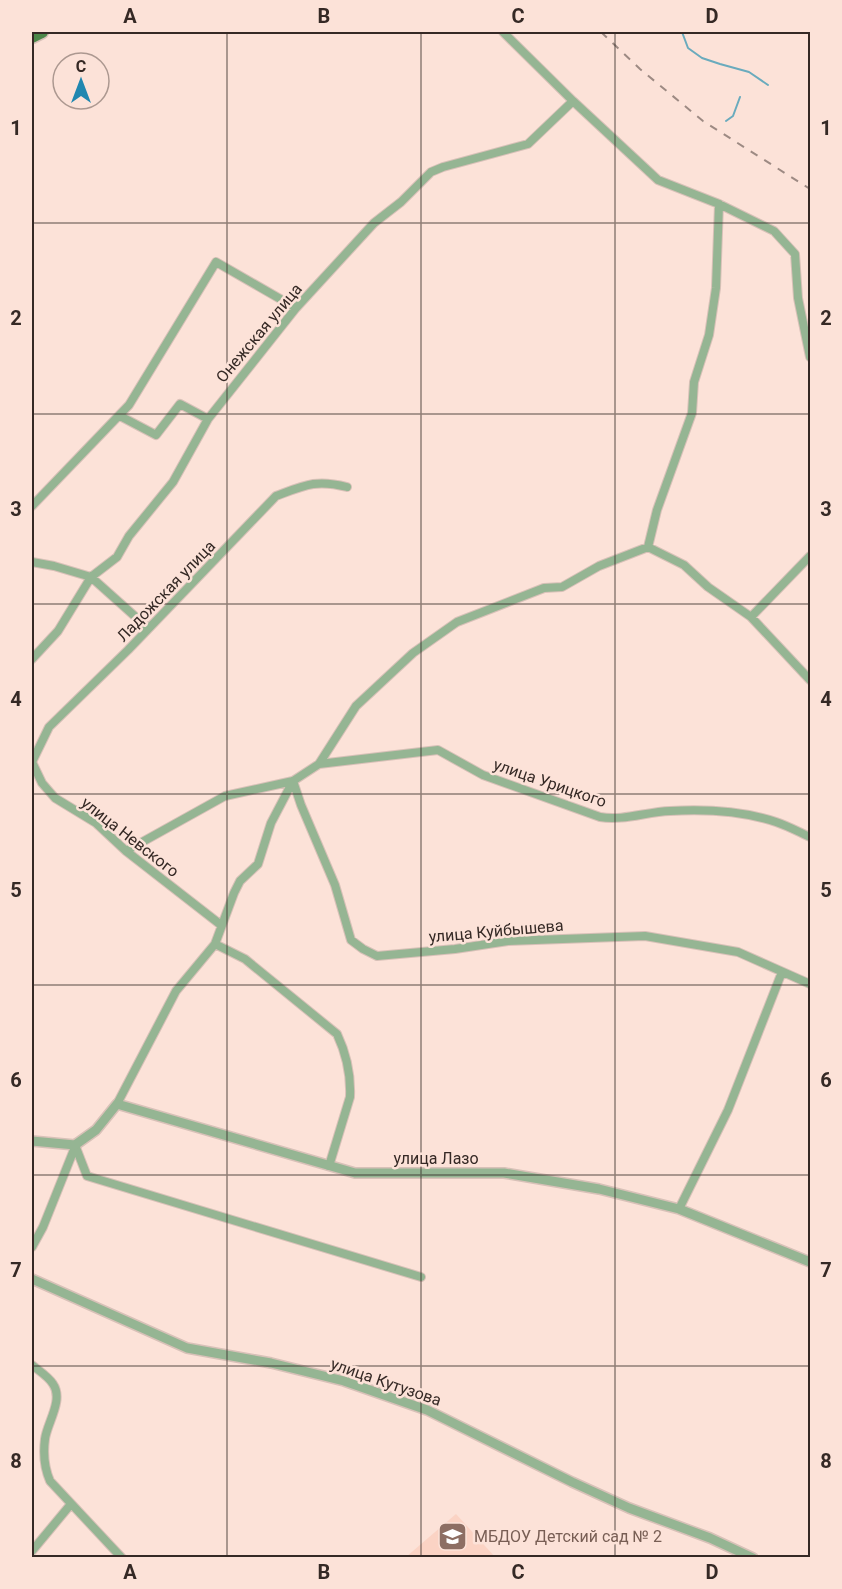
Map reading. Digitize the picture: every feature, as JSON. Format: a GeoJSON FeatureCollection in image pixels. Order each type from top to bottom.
{"type":"FeatureCollection","features":[{"type":"Feature","properties":{"kind":"main road"},"geometry":{"type":"LineString","coordinates":[[32,37],[42,32]]}},
{"type":"Feature","properties":{"kind":"street"},"geometry":{"type":"LineString","coordinates":[[504,32],[658,180],[719,204],[774,231],[795,254],[798,298],[810,357]]}},
{"type":"Feature","properties":{"kind":"street","name":"Онежская улица"},"geometry":{"type":"LineString","coordinates":[[32,658],[58,631],[91,577],[117,557],[129,536],[173,482],[208,419],[296,308],[374,223],[431,172],[528,144],[573,100]]}},
{"type":"Feature","properties":{"kind":"street"},"geometry":{"type":"LineString","coordinates":[[648,547],[657,510],[692,413],[694,382],[709,335],[716,288],[719,204]]}},
{"type":"Feature","properties":{"kind":"street"},"geometry":{"type":"LineString","coordinates":[[32,506],[120,416],[216,262],[296,308]]}},
{"type":"Feature","properties":{"kind":"street"},"geometry":{"type":"LineString","coordinates":[[120,416],[156,435],[180,404],[208,419]]}},
{"type":"Feature","properties":{"kind":"street","name":"Ладожская улица"},"geometry":{"type":"LineString","coordinates":[[32,762],[49,728],[128,650],[276,496],[304,485],[325,481],[347,487]]}},
{"type":"Feature","properties":{"kind":"street"},"geometry":{"type":"LineString","coordinates":[[126,851],[225,796],[293,781],[319,764],[356,706],[413,653],[457,622],[544,588],[562,587],[599,566],[648,547],[684,565],[708,587],[751,617],[810,680]]}},
{"type":"Feature","properties":{"kind":"street"},"geometry":{"type":"LineString","coordinates":[[751,617],[810,556]]}},
{"type":"Feature","properties":{"kind":"street"},"geometry":{"type":"LineString","coordinates":[[32,562],[91,577],[148,628]]}},
{"type":"Feature","properties":{"kind":"street","name":"улица Урицкого"},"geometry":{"type":"LineString","coordinates":[[319,764],[438,750],[483,775],[600,816],[619,818],[667,811],[725,812],[776,822],[810,837]]}},
{"type":"Feature","properties":{"kind":"street","name":"улица Невского"},"geometry":{"type":"LineString","coordinates":[[32,762],[42,783],[55,798],[96,823],[126,851],[221,925]]}},
{"type":"Feature","properties":{"kind":"street"},"geometry":{"type":"LineString","coordinates":[[32,1247],[43,1227],[75,1145],[96,1130],[117,1104],[176,991],[214,944],[240,881],[258,864],[271,823],[293,781]]}},
{"type":"Feature","properties":{"kind":"street","name":"улица Куйбышева"},"geometry":{"type":"LineString","coordinates":[[293,781],[335,885],[351,940],[377,956],[455,949],[508,941],[645,936],[738,952],[810,984]]}},
{"type":"Feature","properties":{"kind":"street"},"geometry":{"type":"LineString","coordinates":[[214,944],[245,959],[337,1034],[345,1050],[351,1086],[329,1166]]}},
{"type":"Feature","properties":{"kind":"street"},"geometry":{"type":"LineString","coordinates":[[678,1209],[728,1110],[782,972]]}},
{"type":"Feature","properties":{"kind":"street","name":"улица Лазо"},"geometry":{"type":"LineString","coordinates":[[117,1104],[355,1173],[504,1173],[599,1189],[678,1209],[810,1262]]}},
{"type":"Feature","properties":{"kind":"street"},"geometry":{"type":"LineString","coordinates":[[32,1141],[75,1145]]}},
{"type":"Feature","properties":{"kind":"street"},"geometry":{"type":"LineString","coordinates":[[75,1145],[87,1176],[421,1277]]}},
{"type":"Feature","properties":{"kind":"street","name":"улица Кутузова"},"geometry":{"type":"LineString","coordinates":[[32,1279],[187,1348],[271,1363],[344,1381],[427,1410],[629,1508],[710,1538],[753,1557]]}},
{"type":"Feature","properties":{"kind":"street"},"geometry":{"type":"LineString","coordinates":[[32,1365],[54,1384],[56,1394],[54,1410],[45,1438],[44,1467],[50,1481],[122,1557]]}},
{"type":"Feature","properties":{"kind":"street"},"geometry":{"type":"LineString","coordinates":[[32,1551],[71,1504]]}},
{"type":"Feature","properties":{"kind":"shaded area","name":"МБДОУ Детский сад № 2"},"geometry":{"type":"Polygon","coordinates":[[[456,1514],[495,1557],[406,1557],[456,1514]]]}},
{"type":"Feature","properties":{"kind":"waterway"},"geometry":{"type":"LineString","coordinates":[[682,32],[688,48],[702,58],[749,72],[768,85]]}},
{"type":"Feature","properties":{"kind":"waterway"},"geometry":{"type":"LineString","coordinates":[[726,121],[733,116],[740,97]]}},
{"type":"Feature","properties":{"kind":"railway"},"geometry":{"type":"LineString","coordinates":[[601,32],[640,69],[703,121],[810,189]]}},
{"type":"Feature","properties":{"kind":"place","name":"МБДОУ Детский сад № 2"},"geometry":{"type":"Point","coordinates":[453,1536]}}]}
